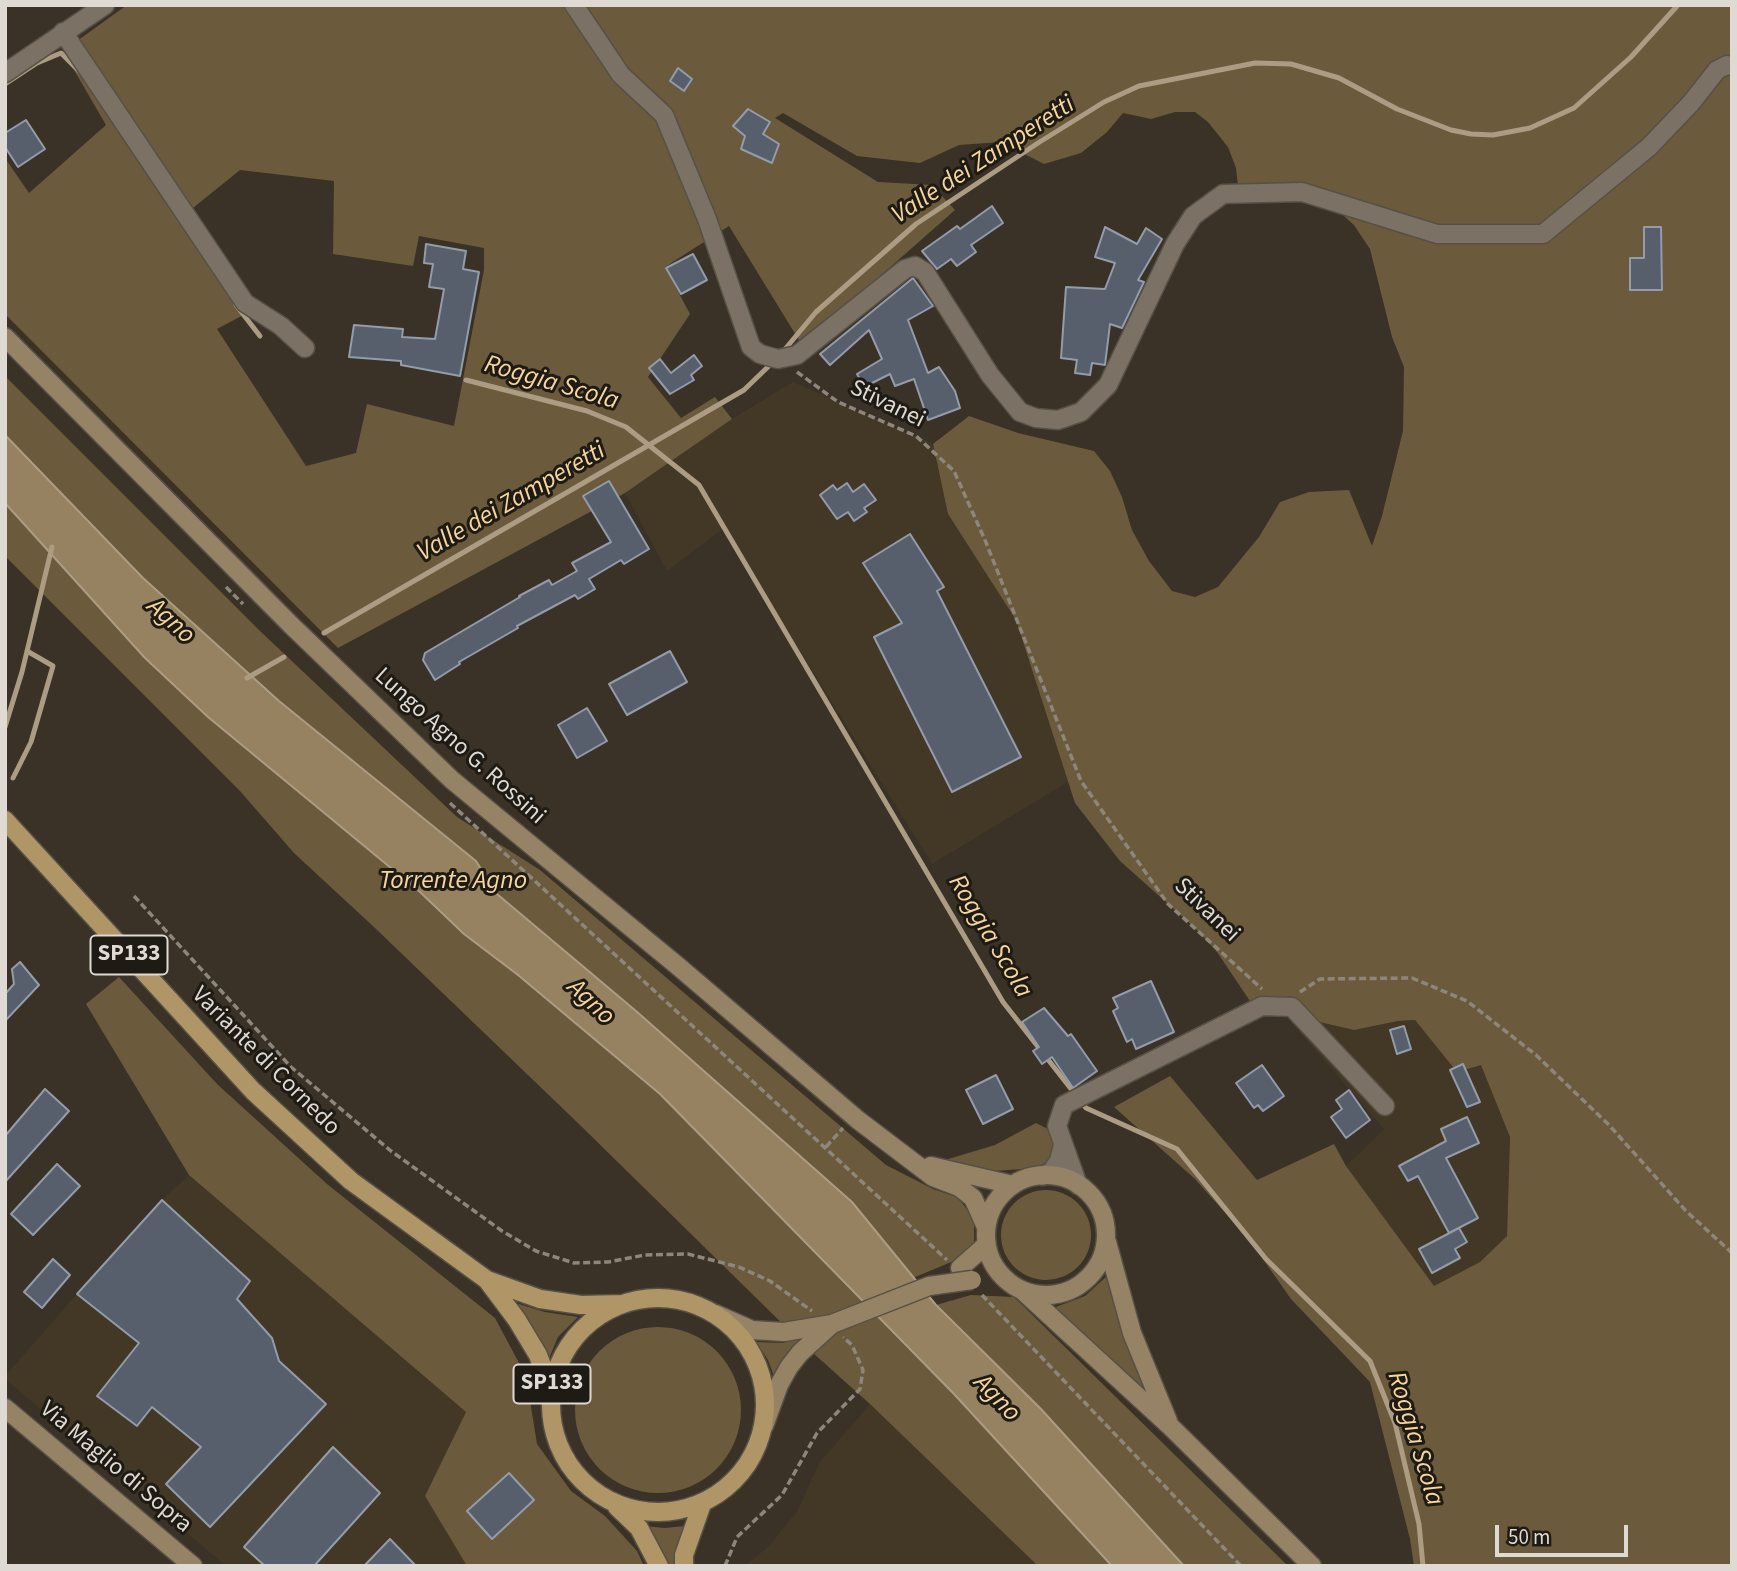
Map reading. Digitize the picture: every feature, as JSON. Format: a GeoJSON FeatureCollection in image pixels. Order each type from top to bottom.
{"type":"FeatureCollection","features":[{"type":"Feature","properties":{"kind":"main road","name":"Lungo Agno G. Rossini"},"geometry":{"type":"LineString","coordinates":[[5,337],[291,625],[452,780],[854,1117],[933,1177],[959,1187],[973,1198],[994,1265],[1171,1427],[1312,1566]]}},
{"type":"Feature","properties":{"kind":"main road","name":"Variante di Cornedo"},"geometry":{"type":"LineString","coordinates":[[5,820],[253,1091],[351,1181],[487,1280]]}},
{"type":"Feature","properties":{"kind":"main road","name":"Lungo Agno G. Rossini"},"geometry":{"type":"LineString","coordinates":[[910,1160],[1013,1185],[1027,1178],[1043,1176]]}},
{"type":"Feature","properties":{"kind":"main road"},"geometry":{"type":"LineString","coordinates":[[1043,1176],[1059,1177],[1078,1185]]}},
{"type":"Feature","properties":{"kind":"main road"},"geometry":{"type":"LineString","coordinates":[[971,1281],[991,1211],[1000,1196],[1013,1185]]}},
{"type":"Feature","properties":{"kind":"main road","name":"Lungo Agno G. Rossini"},"geometry":{"type":"LineString","coordinates":[[1078,1185],[1094,1199],[1103,1217],[1106,1238],[1132,1333],[1171,1427]]}},
{"type":"Feature","properties":{"kind":"main road"},"geometry":{"type":"LineString","coordinates":[[764,1426],[779,1385],[789,1367],[800,1353],[835,1329],[929,1286],[971,1281],[1015,1286],[1040,1295],[1059,1294],[1077,1287],[1092,1274],[1102,1257],[1106,1238]]}},
{"type":"Feature","properties":{"kind":"main road","name":"SP133"},"geometry":{"type":"LineString","coordinates":[[487,1280],[540,1299],[581,1305],[622,1304],[654,1298],[686,1301],[716,1314],[740,1335],[757,1363],[765,1394],[764,1426],[752,1458],[731,1485],[702,1504],[673,1512],[644,1512],[615,1504]]}},
{"type":"Feature","properties":{"kind":"main road","name":"SP133"},"geometry":{"type":"LineString","coordinates":[[487,1280],[538,1355],[551,1390]]}},
{"type":"Feature","properties":{"kind":"main road","name":"SP133"},"geometry":{"type":"LineString","coordinates":[[622,1304],[596,1317],[574,1337],[559,1362],[551,1390],[552,1425],[564,1458],[586,1485],[615,1504],[639,1528],[659,1566]]}},
{"type":"Feature","properties":{"kind":"main road"},"geometry":{"type":"LineString","coordinates":[[716,1314],[752,1330],[783,1332],[835,1329]]}},
{"type":"Feature","properties":{"kind":"main road","name":"Via Maglio di Sopra"},"geometry":{"type":"LineString","coordinates":[[5,1408],[193,1566]]}},
{"type":"Feature","properties":{"kind":"main road"},"geometry":{"type":"LineString","coordinates":[[684,1566],[684,1555],[702,1504]]}},
{"type":"Feature","properties":{"kind":"street"},"geometry":{"type":"LineString","coordinates":[[5,73],[105,5]]}},
{"type":"Feature","properties":{"kind":"street"},"geometry":{"type":"LineString","coordinates":[[574,5],[621,75],[664,115],[707,219],[751,346],[760,354],[778,359],[797,355],[905,269],[915,266],[925,272],[990,375],[1020,411],[1036,418],[1058,420],[1081,412],[1108,385],[1181,235],[1193,216],[1223,194],[1302,191],[1437,234],[1543,234],[1649,147],[1691,103],[1717,70],[1727,65],[1732,66]]}},
{"type":"Feature","properties":{"kind":"street"},"geometry":{"type":"LineString","coordinates":[[64,32],[246,303],[281,326],[304,348]]}},
{"type":"Feature","properties":{"kind":"street"},"geometry":{"type":"LineString","coordinates":[[1078,1185],[1057,1126],[1064,1105],[1262,1006],[1292,1007],[1385,1106]]}},
{"type":"Feature","properties":{"kind":"street"},"geometry":{"type":"LineString","coordinates":[[1043,1176],[1052,1171],[1059,1161],[1063,1144]]}},
{"type":"Feature","properties":{"kind":"path","name":"Stivanei"},"geometry":{"type":"LineString","coordinates":[[778,359],[838,402],[916,436],[954,471],[985,540],[1081,781],[1168,904],[1255,981],[1277,1006]]}},
{"type":"Feature","properties":{"kind":"path"},"geometry":{"type":"LineString","coordinates":[[134,896],[299,1074],[391,1152],[502,1231],[536,1251],[574,1263],[608,1262],[645,1255],[688,1254],[739,1267],[770,1280],[814,1312]]}},
{"type":"Feature","properties":{"kind":"path"},"geometry":{"type":"LineString","coordinates":[[1277,1006],[1321,979],[1412,978],[1467,1001],[1536,1055],[1609,1125],[1686,1211],[1732,1252]]}},
{"type":"Feature","properties":{"kind":"path"},"geometry":{"type":"LineString","coordinates":[[826,1147],[846,1125]]}},
{"type":"Feature","properties":{"kind":"path"},"geometry":{"type":"LineString","coordinates":[[971,1281],[1241,1566]]}},
{"type":"Feature","properties":{"kind":"path"},"geometry":{"type":"LineString","coordinates":[[724,1566],[737,1537],[782,1495],[817,1433],[860,1389],[863,1370],[852,1345],[835,1329]]}},
{"type":"Feature","properties":{"kind":"shaded area"},"geometry":{"type":"Polygon","coordinates":[[[127,5],[1732,5],[1732,1566],[1414,1566],[1410,1539],[1370,1382],[1291,1299],[1251,1242],[1195,1179],[1114,1107],[1170,1076],[1257,1180],[1334,1144],[1346,1166],[1434,1286],[1480,1262],[1507,1236],[1510,1137],[1481,1065],[1457,1072],[1415,1020],[1354,1030],[1254,1007],[1217,952],[1194,927],[1120,861],[1075,803],[1016,620],[948,514],[933,444],[969,416],[1018,433],[1094,451],[1110,471],[1122,497],[1132,530],[1149,561],[1172,591],[1195,597],[1218,587],[1259,537],[1280,502],[1309,492],[1349,490],[1372,546],[1403,431],[1404,367],[1392,337],[1370,249],[1354,225],[1328,202],[1238,186],[1236,168],[1228,147],[1208,122],[1195,112],[1175,112],[1151,119],[1123,113],[1107,132],[1081,153],[1044,164],[1001,142],[959,145],[920,163],[857,156],[783,113],[775,118],[878,182],[932,185],[955,210],[802,345],[729,226],[665,267],[690,314],[648,377],[681,418],[715,397],[732,419],[625,493],[338,648],[5,314],[5,158],[29,193],[106,125],[63,51],[127,5]],[[240,170],[183,216],[247,313],[217,329],[306,466],[356,453],[367,404],[454,426],[484,270],[484,248],[419,236],[413,266],[333,254],[334,181],[240,170]]]}},
{"type":"Feature","properties":{"kind":"shaded area"},"geometry":{"type":"Polygon","coordinates":[[[5,376],[260,631],[457,817],[540,870],[886,1165],[933,1189],[957,1197],[974,1218],[974,1242],[956,1260],[913,1278],[852,1202],[636,1011],[497,893],[476,860],[279,701],[143,578],[5,435],[5,376]]]}},
{"type":"Feature","properties":{"kind":"shaded area"},"geometry":{"type":"Polygon","coordinates":[[[793,382],[932,443],[948,514],[1016,620],[1068,782],[932,864],[724,528],[667,571],[625,493],[732,419],[793,382]]]}},
{"type":"Feature","properties":{"kind":"shaded area"},"geometry":{"type":"Polygon","coordinates":[[[5,503],[145,658],[208,717],[420,892],[464,934],[518,975],[660,1094],[954,1394],[1112,1566],[1038,1566],[870,1404],[803,1344],[775,1379],[768,1360],[756,1342],[783,1343],[797,1338],[581,1126],[294,853],[240,791],[5,556],[5,503]]]}},
{"type":"Feature","properties":{"kind":"shaded area"},"geometry":{"type":"Polygon","coordinates":[[[119,977],[217,1084],[327,1184],[495,1318],[526,1376],[537,1444],[571,1491],[605,1516],[637,1551],[644,1566],[467,1566],[425,1496],[466,1412],[189,1175],[86,1004],[119,977]]]}},
{"type":"Feature","properties":{"kind":"shaded area"},"geometry":{"type":"Polygon","coordinates":[[[1284,1014],[1354,1030],[1415,1020],[1457,1072],[1481,1064],[1510,1137],[1507,1236],[1480,1262],[1433,1287],[1346,1166],[1384,1129],[1284,1014]]]}},
{"type":"Feature","properties":{"kind":"shaded area"},"geometry":{"type":"Polygon","coordinates":[[[1036,1123],[1048,1129],[1054,1138],[1055,1151],[1050,1161],[1035,1168],[994,1171],[945,1160],[995,1145],[1036,1123]]]}},
{"type":"Feature","properties":{"kind":"shaded area"},"geometry":{"type":"Polygon","coordinates":[[[189,1175],[466,1412],[425,1496],[467,1566],[226,1566],[5,1379],[77,1294],[162,1200],[189,1175]]]}},
{"type":"Feature","properties":{"kind":"shaded area"},"geometry":{"type":"Polygon","coordinates":[[[1046,1190],[1071,1198],[1083,1210],[1091,1235],[1083,1260],[1071,1272],[1046,1280],[1021,1272],[1009,1260],[1001,1235],[1009,1210],[1021,1198],[1046,1190]]]}},
{"type":"Feature","properties":{"kind":"shaded area"},"geometry":{"type":"Polygon","coordinates":[[[1107,1276],[1118,1319],[1151,1403],[1053,1308],[1085,1296],[1107,1276]]]}},
{"type":"Feature","properties":{"kind":"shaded area"},"geometry":{"type":"Polygon","coordinates":[[[971,1295],[1014,1297],[1288,1566],[1184,1566],[1040,1408],[936,1305],[971,1295]]]}},
{"type":"Feature","properties":{"kind":"shaded area"},"geometry":{"type":"Polygon","coordinates":[[[509,1301],[545,1312],[578,1317],[558,1337],[547,1363],[534,1330],[509,1301]]]}},
{"type":"Feature","properties":{"kind":"shaded area"},"geometry":{"type":"Polygon","coordinates":[[[658,1327],[690,1334],[704,1341],[716,1352],[727,1364],[734,1378],[741,1410],[734,1442],[727,1456],[716,1468],[704,1479],[690,1486],[658,1493],[626,1486],[612,1479],[600,1468],[589,1456],[582,1442],[575,1410],[582,1378],[589,1364],[600,1352],[612,1341],[626,1334],[658,1327]]]}},
{"type":"Feature","properties":{"kind":"shaded area"},"geometry":{"type":"Polygon","coordinates":[[[870,1404],[1038,1566],[745,1566],[769,1546],[798,1510],[819,1463],[870,1404]]]}},
{"type":"Feature","properties":{"kind":"shaded area"},"geometry":{"type":"Polygon","coordinates":[[[644,1526],[685,1526],[677,1547],[675,1566],[667,1566],[661,1550],[644,1526]]]}},
{"type":"Feature","properties":{"kind":"water","name":"Torrente Agno"},"geometry":{"type":"Polygon","coordinates":[[[5,435],[143,578],[279,701],[476,861],[497,894],[636,1011],[852,1202],[936,1305],[1040,1408],[1184,1566],[1112,1566],[954,1394],[660,1094],[518,975],[464,934],[420,892],[208,717],[145,658],[5,503],[5,435]]]}},
{"type":"Feature","properties":{"kind":"building"},"geometry":{"type":"Polygon","coordinates":[[[678,68],[692,79],[684,91],[670,81],[678,68]]]}},
{"type":"Feature","properties":{"kind":"building"},"geometry":{"type":"Polygon","coordinates":[[[748,109],[770,122],[763,134],[779,144],[772,163],[741,149],[745,136],[733,126],[748,109]]]}},
{"type":"Feature","properties":{"kind":"building"},"geometry":{"type":"Polygon","coordinates":[[[26,120],[45,149],[18,167],[5,147],[5,133],[26,120]]]}},
{"type":"Feature","properties":{"kind":"building"},"geometry":{"type":"Polygon","coordinates":[[[992,206],[1003,223],[971,245],[976,252],[957,266],[951,259],[937,269],[922,251],[957,226],[960,229],[992,206]]]}},
{"type":"Feature","properties":{"kind":"building"},"geometry":{"type":"Polygon","coordinates":[[[1105,227],[1137,244],[1146,228],[1162,239],[1138,280],[1144,282],[1122,328],[1110,324],[1105,365],[1092,363],[1090,375],[1075,373],[1077,360],[1061,358],[1066,287],[1105,289],[1115,263],[1095,257],[1105,227]]]}},
{"type":"Feature","properties":{"kind":"building"},"geometry":{"type":"Polygon","coordinates":[[[1644,227],[1661,227],[1662,290],[1630,290],[1630,258],[1644,258],[1644,227]]]}},
{"type":"Feature","properties":{"kind":"building"},"geometry":{"type":"Polygon","coordinates":[[[426,244],[466,251],[463,269],[479,272],[460,376],[401,365],[401,361],[349,357],[354,325],[403,329],[402,337],[435,339],[444,289],[429,287],[433,264],[424,263],[426,244]]]}},
{"type":"Feature","properties":{"kind":"building"},"geometry":{"type":"Polygon","coordinates":[[[693,254],[707,280],[681,294],[666,268],[693,254]]]}},
{"type":"Feature","properties":{"kind":"building"},"geometry":{"type":"Polygon","coordinates":[[[913,278],[933,306],[908,320],[928,373],[939,367],[955,391],[960,408],[928,420],[914,379],[895,386],[890,374],[864,387],[857,374],[882,359],[869,330],[830,365],[820,354],[913,278]]]}},
{"type":"Feature","properties":{"kind":"building"},"geometry":{"type":"Polygon","coordinates":[[[694,355],[702,366],[691,375],[694,380],[670,394],[649,368],[660,359],[671,373],[694,355]]]}},
{"type":"Feature","properties":{"kind":"building"},"geometry":{"type":"Polygon","coordinates":[[[609,481],[649,549],[624,564],[621,560],[589,579],[595,589],[578,599],[575,595],[517,626],[518,628],[459,662],[460,664],[435,680],[423,660],[425,653],[519,596],[549,580],[552,585],[577,571],[572,563],[611,542],[583,496],[609,481]]]}},
{"type":"Feature","properties":{"kind":"building"},"geometry":{"type":"Polygon","coordinates":[[[847,483],[853,492],[864,484],[876,500],[864,508],[867,512],[854,521],[848,512],[837,519],[820,495],[833,485],[837,490],[847,483]]]}},
{"type":"Feature","properties":{"kind":"building"},"geometry":{"type":"Polygon","coordinates":[[[910,534],[944,587],[937,591],[1021,757],[952,792],[874,637],[902,623],[863,563],[910,534]]]}},
{"type":"Feature","properties":{"kind":"building"},"geometry":{"type":"Polygon","coordinates":[[[670,651],[687,682],[627,715],[609,684],[670,651]]]}},
{"type":"Feature","properties":{"kind":"building"},"geometry":{"type":"Polygon","coordinates":[[[587,708],[607,741],[577,758],[558,725],[587,708]]]}},
{"type":"Feature","properties":{"kind":"building"},"geometry":{"type":"Polygon","coordinates":[[[20,962],[39,985],[5,1021],[5,994],[14,984],[12,969],[20,962]]]}},
{"type":"Feature","properties":{"kind":"building"},"geometry":{"type":"Polygon","coordinates":[[[1151,981],[1174,1032],[1136,1049],[1132,1039],[1127,1042],[1113,1011],[1118,1008],[1113,998],[1151,981]]]}},
{"type":"Feature","properties":{"kind":"building"},"geometry":{"type":"Polygon","coordinates":[[[1044,1008],[1068,1036],[1071,1034],[1097,1071],[1073,1088],[1052,1057],[1042,1064],[1033,1051],[1039,1047],[1022,1022],[1044,1008]]]}},
{"type":"Feature","properties":{"kind":"building"},"geometry":{"type":"Polygon","coordinates":[[[1404,1026],[1411,1049],[1397,1054],[1390,1030],[1404,1026]]]}},
{"type":"Feature","properties":{"kind":"building"},"geometry":{"type":"Polygon","coordinates":[[[1463,1064],[1480,1102],[1467,1107],[1450,1070],[1463,1064]]]}},
{"type":"Feature","properties":{"kind":"building"},"geometry":{"type":"Polygon","coordinates":[[[1262,1065],[1284,1096],[1263,1111],[1258,1105],[1254,1108],[1236,1083],[1262,1065]]]}},
{"type":"Feature","properties":{"kind":"building"},"geometry":{"type":"Polygon","coordinates":[[[996,1075],[1013,1109],[983,1124],[966,1090],[996,1075]]]}},
{"type":"Feature","properties":{"kind":"building"},"geometry":{"type":"Polygon","coordinates":[[[45,1089],[69,1111],[5,1182],[5,1136],[45,1089]]]}},
{"type":"Feature","properties":{"kind":"building"},"geometry":{"type":"Polygon","coordinates":[[[1349,1090],[1370,1120],[1346,1138],[1331,1117],[1342,1109],[1336,1100],[1349,1090]]]}},
{"type":"Feature","properties":{"kind":"building"},"geometry":{"type":"Polygon","coordinates":[[[1467,1117],[1479,1143],[1446,1158],[1478,1218],[1449,1233],[1418,1176],[1408,1181],[1399,1166],[1446,1141],[1441,1129],[1467,1117]]]}},
{"type":"Feature","properties":{"kind":"building"},"geometry":{"type":"Polygon","coordinates":[[[57,1164],[80,1186],[33,1235],[11,1214],[57,1164]]]}},
{"type":"Feature","properties":{"kind":"building"},"geometry":{"type":"Polygon","coordinates":[[[162,1200],[250,1281],[237,1299],[272,1338],[279,1361],[326,1404],[210,1527],[166,1484],[201,1447],[152,1407],[137,1426],[97,1396],[139,1343],[77,1294],[162,1200]]]}},
{"type":"Feature","properties":{"kind":"building"},"geometry":{"type":"Polygon","coordinates":[[[1459,1228],[1467,1242],[1455,1249],[1460,1258],[1432,1273],[1419,1249],[1459,1228]]]}},
{"type":"Feature","properties":{"kind":"building"},"geometry":{"type":"Polygon","coordinates":[[[53,1259],[70,1275],[42,1308],[24,1292],[53,1259]]]}},
{"type":"Feature","properties":{"kind":"building"},"geometry":{"type":"Polygon","coordinates":[[[333,1447],[380,1493],[314,1566],[265,1566],[244,1547],[333,1447]]]}},
{"type":"Feature","properties":{"kind":"building"},"geometry":{"type":"Polygon","coordinates":[[[509,1473],[534,1500],[492,1539],[467,1511],[509,1473]]]}},
{"type":"Feature","properties":{"kind":"building"},"geometry":{"type":"Polygon","coordinates":[[[390,1539],[416,1566],[364,1566],[390,1539]]]}},
{"type":"Feature","properties":{"kind":"waterway","name":"Valle dei Zamperetti"},"geometry":{"type":"LineString","coordinates":[[781,354],[816,312],[916,224],[1104,102],[1139,86],[1255,63],[1291,64],[1339,78],[1397,109],[1451,130],[1493,135],[1530,128],[1574,108],[1631,57],[1678,5]]}},
{"type":"Feature","properties":{"kind":"waterway","name":"Roggia Scola"},"geometry":{"type":"LineString","coordinates":[[5,84],[37,63],[61,53],[81,73]]}},
{"type":"Feature","properties":{"kind":"waterway","name":"Roggia Scola"},"geometry":{"type":"LineString","coordinates":[[236,305],[260,336]]}},
{"type":"Feature","properties":{"kind":"waterway","name":"Valle dei Zamperetti"},"geometry":{"type":"LineString","coordinates":[[324,633],[744,390],[774,361]]}},
{"type":"Feature","properties":{"kind":"waterway","name":"Roggia Scola"},"geometry":{"type":"LineString","coordinates":[[466,380],[587,411],[626,427],[699,485],[1003,1002],[1086,1108],[1177,1149],[1266,1259],[1370,1361],[1395,1423],[1419,1524],[1423,1566]]}},
{"type":"Feature","properties":{"kind":"waterway"},"geometry":{"type":"LineString","coordinates":[[5,727],[22,672],[52,547]]}},
{"type":"Feature","properties":{"kind":"waterway"},"geometry":{"type":"LineString","coordinates":[[13,778],[31,742],[53,666],[27,651]]}},
{"type":"Feature","properties":{"kind":"waterway","name":"Valle dei Zamperetti"},"geometry":{"type":"LineString","coordinates":[[247,678],[284,657]]}},
{"type":"Feature","properties":{"kind":"water label","name":"Agno"},"geometry":{"type":"Point","coordinates":[170,622]}},
{"type":"Feature","properties":{"kind":"water label","name":"Agno"},"geometry":{"type":"Point","coordinates":[590,1003]}},
{"type":"Feature","properties":{"kind":"water label","name":"Agno"},"geometry":{"type":"Point","coordinates":[996,1399]}}]}
